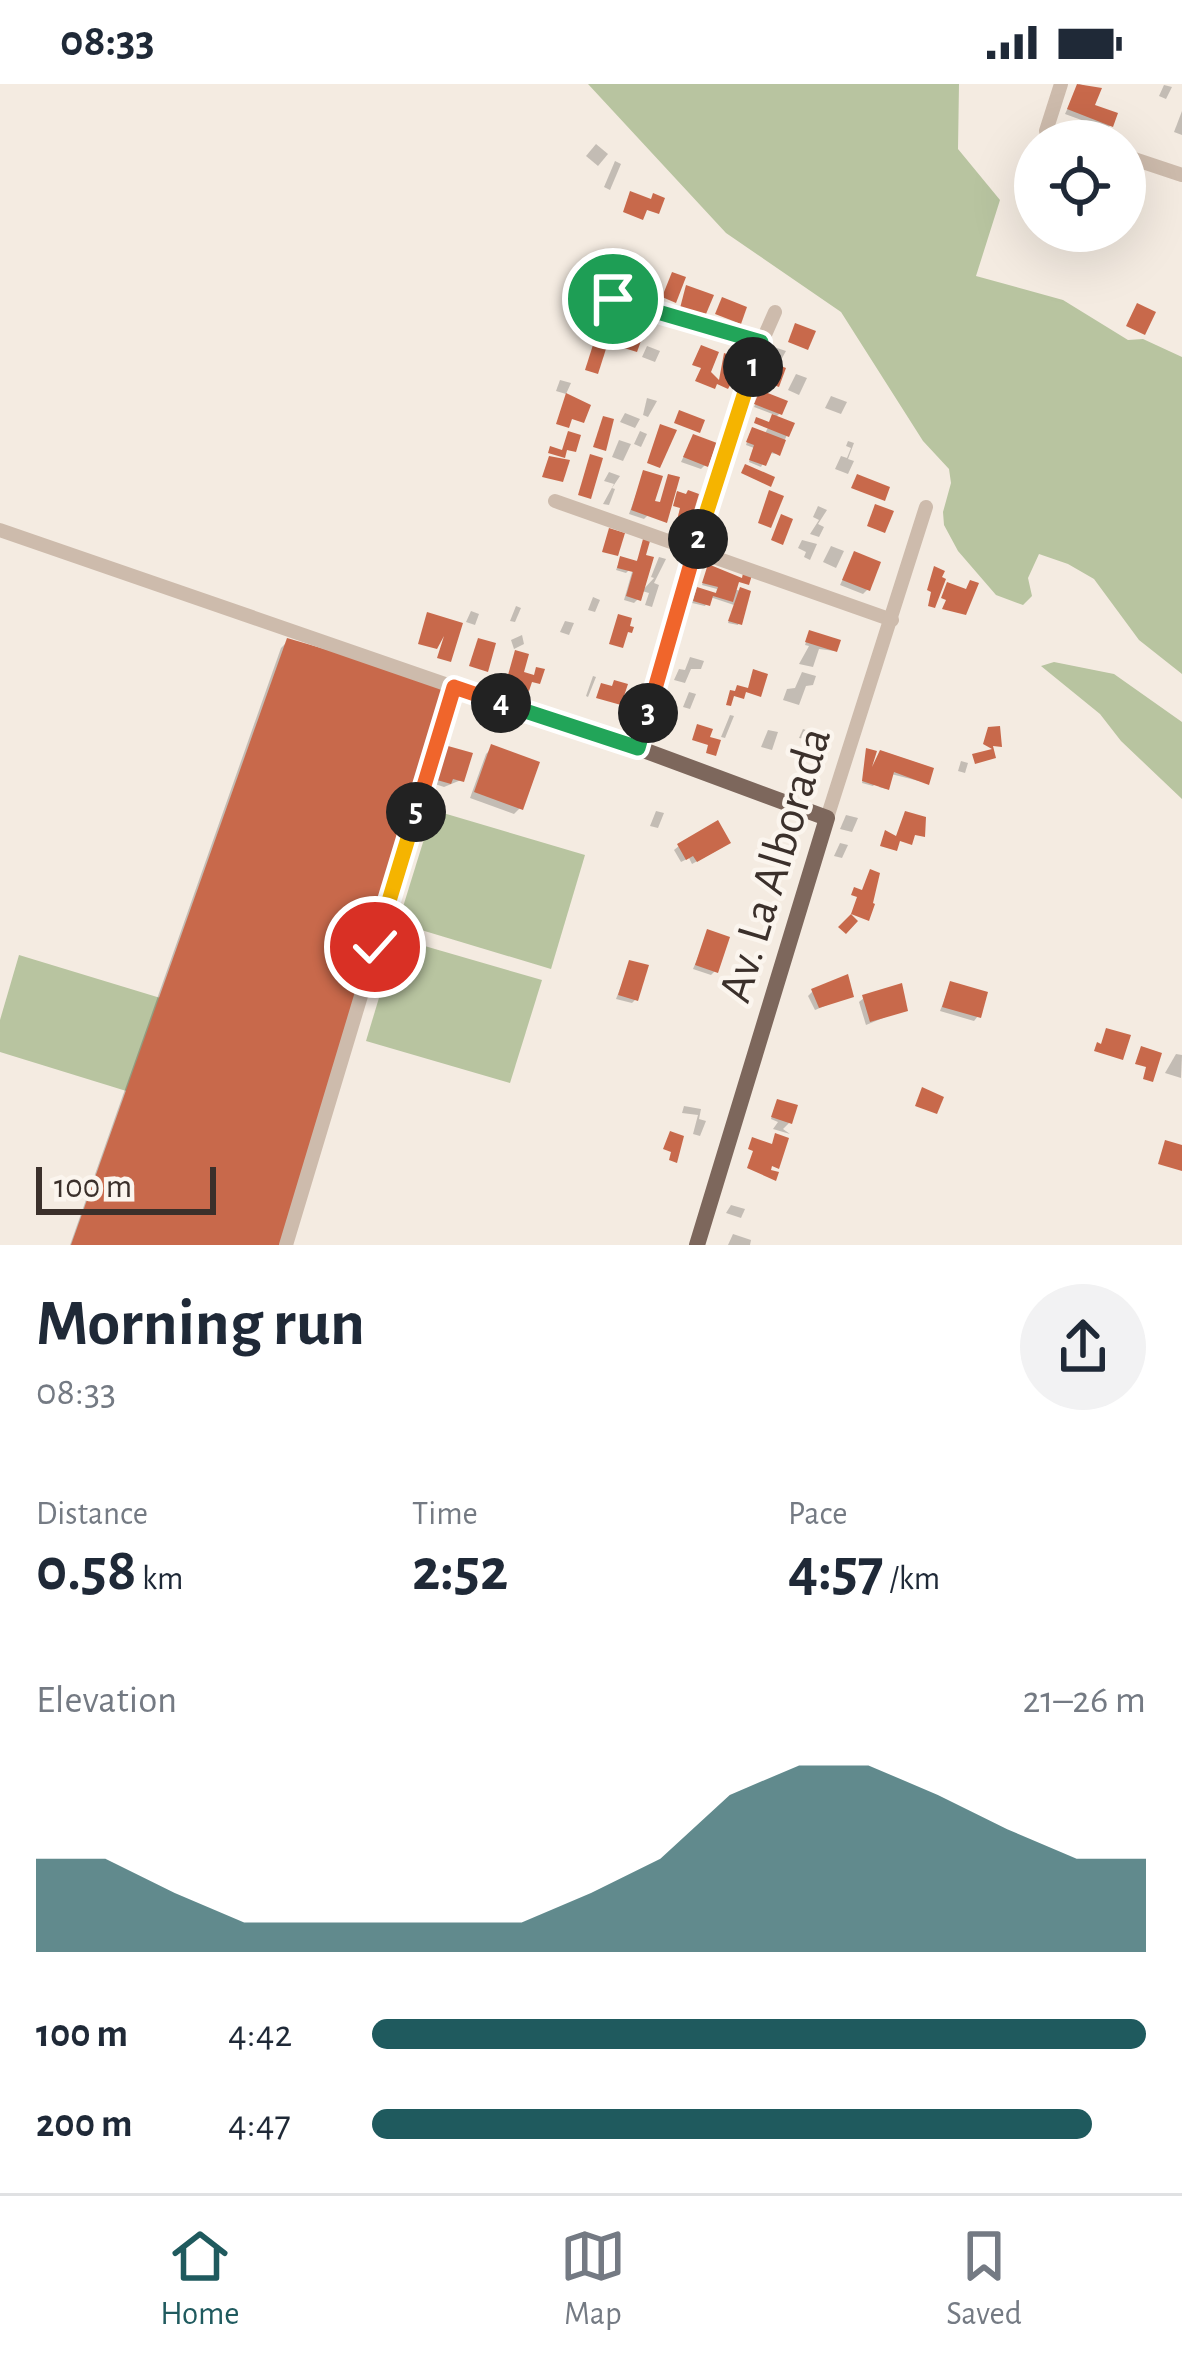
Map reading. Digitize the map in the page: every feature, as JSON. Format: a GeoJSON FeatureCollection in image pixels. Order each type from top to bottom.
{"type":"FeatureCollection","features":[{"type":"Feature","properties":{"kind":"main road"},"geometry":{"type":"LineString","coordinates":[[454,687],[827,818]]}},
{"type":"Feature","properties":{"kind":"main road","name":"Av. La Alborada"},"geometry":{"type":"LineString","coordinates":[[697,1245],[827,818]]}},
{"type":"Feature","properties":{"kind":"street"},"geometry":{"type":"LineString","coordinates":[[1050,120],[1061,84]]}},
{"type":"Feature","properties":{"kind":"street"},"geometry":{"type":"LineString","coordinates":[[1146,163],[1182,175]]}},
{"type":"Feature","properties":{"kind":"street"},"geometry":{"type":"LineString","coordinates":[[613,299],[761,342]]}},
{"type":"Feature","properties":{"kind":"street"},"geometry":{"type":"LineString","coordinates":[[638,748],[695,550],[761,342],[775,312]]}},
{"type":"Feature","properties":{"kind":"street"},"geometry":{"type":"LineString","coordinates":[[555,501],[892,620]]}},
{"type":"Feature","properties":{"kind":"street","name":"Av. La Alborada"},"geometry":{"type":"LineString","coordinates":[[827,818],[926,507]]}},
{"type":"Feature","properties":{"kind":"street"},"geometry":{"type":"LineString","coordinates":[[0,530],[454,687],[286,1245]]}},
{"type":"Feature","properties":{"kind":"green space"},"geometry":{"type":"Polygon","coordinates":[[[588,84],[959,84],[958,149],[1000,200],[976,276],[1063,300],[1128,340],[1143,339],[1182,357],[1182,674],[1139,640],[1094,579],[1068,564],[1039,554],[1028,578],[1032,596],[1023,605],[996,595],[958,551],[944,525],[949,469],[923,441],[841,312],[726,233],[588,84]]]}},
{"type":"Feature","properties":{"kind":"green space"},"geometry":{"type":"Polygon","coordinates":[[[1054,662],[1114,674],[1182,722],[1182,799],[1121,741],[1100,714],[1041,666],[1054,662]]]}},
{"type":"Feature","properties":{"kind":"green space"},"geometry":{"type":"Polygon","coordinates":[[[433,810],[585,855],[551,969],[398,923],[433,810]]]}},
{"type":"Feature","properties":{"kind":"green space"},"geometry":{"type":"Polygon","coordinates":[[[397,938],[542,980],[510,1083],[366,1041],[397,938]]]}},
{"type":"Feature","properties":{"kind":"green space"},"geometry":{"type":"Polygon","coordinates":[[[19,955],[167,1000],[136,1094],[0,1052],[0,1020],[19,955]]]}},
{"type":"Feature","properties":{"kind":"building"},"geometry":{"type":"Polygon","coordinates":[[[1077,84],[1102,88],[1095,105],[1118,113],[1116,120],[1095,120],[1067,109],[1077,84]]]}},
{"type":"Feature","properties":{"kind":"building"},"geometry":{"type":"Polygon","coordinates":[[[630,191],[651,199],[653,193],[665,198],[659,214],[647,210],[643,220],[623,212],[630,191]]]}},
{"type":"Feature","properties":{"kind":"building"},"geometry":{"type":"Polygon","coordinates":[[[672,272],[686,277],[676,303],[662,297],[672,272]]]}},
{"type":"Feature","properties":{"kind":"building"},"geometry":{"type":"Polygon","coordinates":[[[686,285],[714,295],[706,314],[680,308],[686,285]]]}},
{"type":"Feature","properties":{"kind":"building"},"geometry":{"type":"Polygon","coordinates":[[[722,297],[747,307],[741,324],[715,314],[722,297]]]}},
{"type":"Feature","properties":{"kind":"building"},"geometry":{"type":"Polygon","coordinates":[[[1137,303],[1156,312],[1145,335],[1126,326],[1137,303]]]}},
{"type":"Feature","properties":{"kind":"building"},"geometry":{"type":"Polygon","coordinates":[[[633,318],[647,324],[637,352],[624,348],[633,318]]]}},
{"type":"Feature","properties":{"kind":"building"},"geometry":{"type":"Polygon","coordinates":[[[795,323],[816,331],[808,350],[788,342],[795,323]]]}},
{"type":"Feature","properties":{"kind":"building"},"geometry":{"type":"Polygon","coordinates":[[[599,326],[612,330],[598,374],[585,370],[599,326]]]}},
{"type":"Feature","properties":{"kind":"building"},"geometry":{"type":"Polygon","coordinates":[[[701,345],[719,352],[711,372],[719,380],[724,353],[747,354],[728,389],[695,381],[701,368],[692,365],[701,345]]]}},
{"type":"Feature","properties":{"kind":"building"},"geometry":{"type":"Polygon","coordinates":[[[768,361],[786,368],[779,387],[760,380],[768,361]]]}},
{"type":"Feature","properties":{"kind":"building"},"geometry":{"type":"Polygon","coordinates":[[[760,390],[788,401],[782,415],[754,404],[760,390]]]}},
{"type":"Feature","properties":{"kind":"building"},"geometry":{"type":"Polygon","coordinates":[[[566,393],[591,405],[584,423],[572,419],[569,428],[556,424],[566,393]]]}},
{"type":"Feature","properties":{"kind":"building"},"geometry":{"type":"Polygon","coordinates":[[[679,410],[705,420],[700,433],[674,423],[679,410]]]}},
{"type":"Feature","properties":{"kind":"building"},"geometry":{"type":"Polygon","coordinates":[[[772,414],[795,423],[789,437],[754,423],[756,417],[769,422],[772,414]]]}},
{"type":"Feature","properties":{"kind":"building"},"geometry":{"type":"Polygon","coordinates":[[[603,416],[614,419],[606,451],[593,447],[603,416]]]}},
{"type":"Feature","properties":{"kind":"building"},"geometry":{"type":"Polygon","coordinates":[[[660,424],[677,430],[660,468],[647,463],[660,424]]]}},
{"type":"Feature","properties":{"kind":"building"},"geometry":{"type":"Polygon","coordinates":[[[752,427],[786,440],[780,456],[772,452],[766,466],[749,460],[754,445],[746,442],[752,427]]]}},
{"type":"Feature","properties":{"kind":"building"},"geometry":{"type":"Polygon","coordinates":[[[568,431],[581,435],[576,452],[567,450],[565,458],[548,453],[550,446],[562,450],[568,431]]]}},
{"type":"Feature","properties":{"kind":"building"},"geometry":{"type":"Polygon","coordinates":[[[693,434],[717,443],[708,467],[683,457],[693,434]]]}},
{"type":"Feature","properties":{"kind":"building"},"geometry":{"type":"Polygon","coordinates":[[[590,454],[603,458],[591,499],[578,495],[590,454]]]}},
{"type":"Feature","properties":{"kind":"building"},"geometry":{"type":"Polygon","coordinates":[[[549,456],[570,460],[563,482],[542,477],[549,456]]]}},
{"type":"Feature","properties":{"kind":"building"},"geometry":{"type":"Polygon","coordinates":[[[745,464],[775,477],[771,487],[741,473],[745,464]]]}},
{"type":"Feature","properties":{"kind":"building"},"geometry":{"type":"Polygon","coordinates":[[[643,470],[663,476],[655,501],[660,502],[668,474],[680,477],[667,523],[631,510],[643,470]]]}},
{"type":"Feature","properties":{"kind":"building"},"geometry":{"type":"Polygon","coordinates":[[[857,474],[890,487],[885,501],[851,488],[857,474]]]}},
{"type":"Feature","properties":{"kind":"building"},"geometry":{"type":"Polygon","coordinates":[[[688,490],[699,494],[690,524],[677,520],[680,508],[673,506],[677,491],[686,494],[688,490]]]}},
{"type":"Feature","properties":{"kind":"building"},"geometry":{"type":"Polygon","coordinates":[[[769,490],[784,496],[771,528],[758,523],[769,490]]]}},
{"type":"Feature","properties":{"kind":"building"},"geometry":{"type":"Polygon","coordinates":[[[875,504],[894,511],[885,533],[867,526],[875,504]]]}},
{"type":"Feature","properties":{"kind":"building"},"geometry":{"type":"Polygon","coordinates":[[[781,514],[793,519],[783,545],[771,540],[781,514]]]}},
{"type":"Feature","properties":{"kind":"building"},"geometry":{"type":"Polygon","coordinates":[[[609,528],[625,533],[618,556],[602,552],[609,528]]]}},
{"type":"Feature","properties":{"kind":"building"},"geometry":{"type":"Polygon","coordinates":[[[643,539],[650,541],[646,555],[654,557],[641,601],[626,596],[633,572],[617,568],[620,556],[637,561],[643,539]]]}},
{"type":"Feature","properties":{"kind":"building"},"geometry":{"type":"Polygon","coordinates":[[[854,551],[881,562],[870,591],[842,580],[854,551]]]}},
{"type":"Feature","properties":{"kind":"building"},"geometry":{"type":"Polygon","coordinates":[[[708,564],[742,578],[743,573],[752,575],[749,585],[739,582],[733,602],[713,596],[710,606],[693,601],[697,587],[716,593],[718,587],[702,583],[708,564]]]}},
{"type":"Feature","properties":{"kind":"building"},"geometry":{"type":"Polygon","coordinates":[[[934,566],[945,571],[942,577],[946,579],[935,608],[928,606],[931,592],[927,590],[934,566]]]}},
{"type":"Feature","properties":{"kind":"building"},"geometry":{"type":"Polygon","coordinates":[[[970,580],[979,583],[966,615],[942,609],[947,582],[966,589],[970,580]]]}},
{"type":"Feature","properties":{"kind":"building"},"geometry":{"type":"Polygon","coordinates":[[[740,587],[751,591],[742,625],[728,621],[740,587]]]}},
{"type":"Feature","properties":{"kind":"building"},"geometry":{"type":"Polygon","coordinates":[[[427,612],[463,623],[451,662],[437,658],[444,636],[437,649],[418,644],[427,612]]]}},
{"type":"Feature","properties":{"kind":"building"},"geometry":{"type":"Polygon","coordinates":[[[618,614],[632,618],[630,626],[634,627],[623,648],[609,644],[618,614]]]}},
{"type":"Feature","properties":{"kind":"building"},"geometry":{"type":"Polygon","coordinates":[[[809,630],[841,640],[837,652],[805,642],[809,630]]]}},
{"type":"Feature","properties":{"kind":"building"},"geometry":{"type":"Polygon","coordinates":[[[287,638],[454,687],[289,1245],[71,1245],[287,638]]]}},
{"type":"Feature","properties":{"kind":"building"},"geometry":{"type":"Polygon","coordinates":[[[478,638],[496,643],[488,672],[469,666],[478,638]]]}},
{"type":"Feature","properties":{"kind":"building"},"geometry":{"type":"Polygon","coordinates":[[[515,650],[529,654],[524,672],[534,675],[536,667],[545,669],[540,684],[532,682],[529,691],[506,682],[515,650]]]}},
{"type":"Feature","properties":{"kind":"building"},"geometry":{"type":"Polygon","coordinates":[[[753,669],[768,674],[761,697],[746,692],[744,699],[734,696],[731,706],[726,705],[730,690],[735,691],[737,685],[748,688],[753,669]]]}},
{"type":"Feature","properties":{"kind":"building"},"geometry":{"type":"Polygon","coordinates":[[[614,680],[628,684],[621,705],[596,698],[601,683],[612,686],[614,680]]]}},
{"type":"Feature","properties":{"kind":"building"},"geometry":{"type":"Polygon","coordinates":[[[697,724],[713,729],[710,737],[721,740],[716,756],[706,753],[708,745],[692,740],[697,724]]]}},
{"type":"Feature","properties":{"kind":"building"},"geometry":{"type":"Polygon","coordinates":[[[1000,726],[1002,747],[993,746],[996,758],[975,764],[972,754],[992,749],[983,744],[988,727],[1000,726]]]}},
{"type":"Feature","properties":{"kind":"building"},"geometry":{"type":"Polygon","coordinates":[[[491,744],[540,762],[523,810],[474,792],[491,744]]]}},
{"type":"Feature","properties":{"kind":"building"},"geometry":{"type":"Polygon","coordinates":[[[448,746],[473,753],[464,782],[437,780],[448,746]]]}},
{"type":"Feature","properties":{"kind":"building"},"geometry":{"type":"Polygon","coordinates":[[[866,748],[877,751],[872,767],[880,750],[934,768],[929,785],[894,772],[889,790],[862,781],[866,748]]]}},
{"type":"Feature","properties":{"kind":"building"},"geometry":{"type":"Polygon","coordinates":[[[905,811],[926,817],[925,837],[915,835],[912,845],[900,841],[897,851],[880,846],[885,830],[896,836],[905,811]]]}},
{"type":"Feature","properties":{"kind":"building"},"geometry":{"type":"Polygon","coordinates":[[[718,820],[731,843],[697,862],[693,856],[686,860],[677,844],[718,820]]]}},
{"type":"Feature","properties":{"kind":"building"},"geometry":{"type":"Polygon","coordinates":[[[870,869],[880,873],[869,921],[851,914],[857,897],[851,895],[854,887],[862,890],[870,869]]]}},
{"type":"Feature","properties":{"kind":"building"},"geometry":{"type":"Polygon","coordinates":[[[851,914],[858,921],[846,934],[838,927],[851,914]]]}},
{"type":"Feature","properties":{"kind":"building"},"geometry":{"type":"Polygon","coordinates":[[[707,929],[730,937],[718,973],[695,965],[707,929]]]}},
{"type":"Feature","properties":{"kind":"building"},"geometry":{"type":"Polygon","coordinates":[[[629,960],[649,965],[638,1001],[618,995],[629,960]]]}},
{"type":"Feature","properties":{"kind":"building"},"geometry":{"type":"Polygon","coordinates":[[[848,974],[854,997],[819,1008],[811,989],[848,974]]]}},
{"type":"Feature","properties":{"kind":"building"},"geometry":{"type":"Polygon","coordinates":[[[950,981],[988,992],[981,1018],[942,1007],[950,981]]]}},
{"type":"Feature","properties":{"kind":"building"},"geometry":{"type":"Polygon","coordinates":[[[902,983],[908,1011],[870,1022],[862,995],[902,983]]]}},
{"type":"Feature","properties":{"kind":"building"},"geometry":{"type":"Polygon","coordinates":[[[1106,1028],[1131,1035],[1123,1060],[1094,1051],[1106,1028]]]}},
{"type":"Feature","properties":{"kind":"building"},"geometry":{"type":"Polygon","coordinates":[[[1141,1046],[1162,1053],[1153,1082],[1143,1079],[1146,1067],[1135,1064],[1141,1046]]]}},
{"type":"Feature","properties":{"kind":"building"},"geometry":{"type":"Polygon","coordinates":[[[922,1087],[944,1097],[937,1114],[915,1106],[922,1087]]]}},
{"type":"Feature","properties":{"kind":"building"},"geometry":{"type":"Polygon","coordinates":[[[777,1099],[798,1105],[792,1124],[771,1117],[777,1099]]]}},
{"type":"Feature","properties":{"kind":"building"},"geometry":{"type":"Polygon","coordinates":[[[670,1131],[684,1136],[677,1163],[663,1149],[670,1131]]]}},
{"type":"Feature","properties":{"kind":"building"},"geometry":{"type":"Polygon","coordinates":[[[775,1133],[789,1138],[779,1169],[772,1166],[771,1170],[779,1172],[776,1181],[747,1168],[752,1137],[772,1144],[775,1133]]]}},
{"type":"Feature","properties":{"kind":"building"},"geometry":{"type":"Polygon","coordinates":[[[1165,1140],[1182,1145],[1182,1171],[1158,1164],[1165,1140]]]}},
{"type":"Feature","properties":{"kind":"route"},"geometry":{"type":"LineString","coordinates":[[375,947],[454,687],[638,748],[761,342],[613,299]]}}]}
